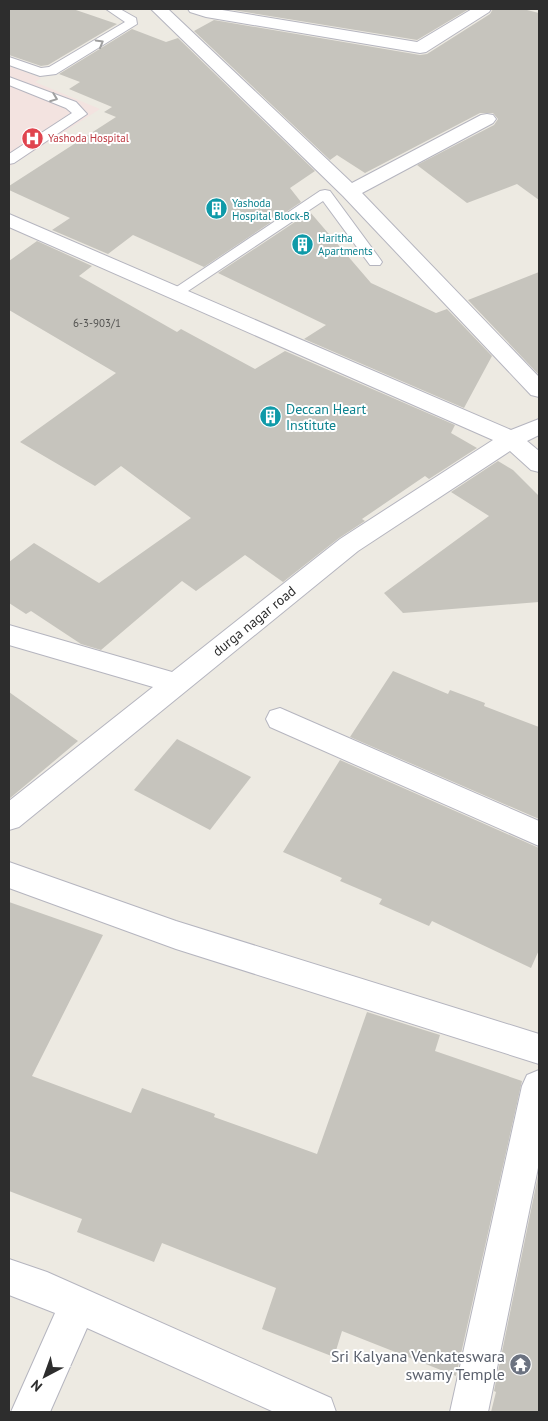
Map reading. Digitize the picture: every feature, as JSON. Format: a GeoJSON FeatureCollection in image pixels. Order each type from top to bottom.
{"type":"FeatureCollection","features":[{"type":"Feature","properties":{"kind":"street"},"geometry":{"type":"LineString","coordinates":[[158,9],[350,192],[539,390]]}},
{"type":"Feature","properties":{"kind":"street"},"geometry":{"type":"LineString","coordinates":[[205,10],[420,48],[483,9]]}},
{"type":"Feature","properties":{"kind":"street"},"geometry":{"type":"LineString","coordinates":[[350,192],[487,119]]}},
{"type":"Feature","properties":{"kind":"street"},"geometry":{"type":"LineString","coordinates":[[9,220],[512,439],[539,464]]}},
{"type":"Feature","properties":{"kind":"street","name":"durga nagar road"},"geometry":{"type":"LineString","coordinates":[[9,818],[349,545],[512,439],[539,426]]}},
{"type":"Feature","properties":{"kind":"street"},"geometry":{"type":"LineString","coordinates":[[9,635],[176,684]]}},
{"type":"Feature","properties":{"kind":"street"},"geometry":{"type":"LineString","coordinates":[[280,719],[539,834]]}},
{"type":"Feature","properties":{"kind":"street"},"geometry":{"type":"LineString","coordinates":[[9,875],[176,934],[539,1049]]}},
{"type":"Feature","properties":{"kind":"street"},"geometry":{"type":"LineString","coordinates":[[469,1412],[539,1086]]}},
{"type":"Feature","properties":{"kind":"street"},"geometry":{"type":"LineString","coordinates":[[9,1277],[34,1285],[317,1412]]}},
{"type":"Feature","properties":{"kind":"street"},"geometry":{"type":"LineString","coordinates":[[30,1412],[78,1305]]}},
{"type":"Feature","properties":{"kind":"lane"},"geometry":{"type":"LineString","coordinates":[[9,61],[40,72],[52,71],[132,24],[132,21],[112,9]]}},
{"type":"Feature","properties":{"kind":"lane"},"geometry":{"type":"LineString","coordinates":[[9,80],[71,105],[80,114],[9,160]]}},
{"type":"Feature","properties":{"kind":"lane"},"geometry":{"type":"LineString","coordinates":[[177,292],[325,194],[375,262]]}},
{"type":"Feature","properties":{"kind":"shaded area","name":"Yashoda Hospital"},"geometry":{"type":"Polygon","coordinates":[[[9,66],[41,78],[35,82],[100,109],[9,167],[9,66]]]}},
{"type":"Feature","properties":{"kind":"building"},"geometry":{"type":"Polygon","coordinates":[[[9,9],[73,9],[117,24],[48,65],[41,66],[9,55],[9,9]]]}},
{"type":"Feature","properties":{"kind":"building"},"geometry":{"type":"Polygon","coordinates":[[[469,9],[417,40],[233,10],[469,9]]]}},
{"type":"Feature","properties":{"kind":"building"},"geometry":{"type":"Polygon","coordinates":[[[493,9],[523,9],[539,13],[539,200],[517,184],[467,203],[417,165],[494,125],[498,119],[493,113],[480,113],[365,173],[337,155],[330,160],[194,31],[214,20],[420,55],[427,54],[490,14],[493,9]]]}},
{"type":"Feature","properties":{"kind":"building"},"geometry":{"type":"Polygon","coordinates":[[[132,29],[166,42],[178,38],[315,171],[290,188],[301,202],[204,267],[133,235],[108,254],[52,230],[70,218],[9,190],[9,186],[116,117],[104,112],[112,107],[69,89],[80,82],[59,74],[132,29]]]}},
{"type":"Feature","properties":{"kind":"building"},"geometry":{"type":"Polygon","coordinates":[[[310,212],[371,283],[436,313],[447,309],[492,356],[464,408],[304,339],[326,325],[218,273],[310,212]]]}},
{"type":"Feature","properties":{"kind":"building"},"geometry":{"type":"Polygon","coordinates":[[[37,241],[92,266],[79,276],[177,332],[181,329],[255,369],[285,351],[455,425],[451,433],[477,448],[429,479],[425,476],[362,519],[365,521],[339,538],[283,582],[245,555],[196,591],[182,581],[101,650],[81,644],[31,611],[26,614],[9,603],[9,562],[34,543],[99,583],[191,518],[121,466],[95,486],[20,442],[116,373],[9,310],[9,261],[37,241]]]}},
{"type":"Feature","properties":{"kind":"building"},"geometry":{"type":"Polygon","coordinates":[[[539,272],[539,375],[468,300],[539,272]]]}},
{"type":"Feature","properties":{"kind":"building"},"geometry":{"type":"Polygon","coordinates":[[[498,461],[513,470],[539,496],[539,602],[403,613],[384,593],[489,516],[451,492],[498,461]]]}},
{"type":"Feature","properties":{"kind":"building"},"geometry":{"type":"Polygon","coordinates":[[[393,671],[448,694],[450,690],[485,703],[484,706],[539,727],[539,819],[350,737],[393,671]]]}},
{"type":"Feature","properties":{"kind":"building"},"geometry":{"type":"Polygon","coordinates":[[[9,692],[78,741],[9,799],[9,692]]]}},
{"type":"Feature","properties":{"kind":"building"},"geometry":{"type":"Polygon","coordinates":[[[177,739],[251,777],[210,830],[134,790],[177,739]]]}},
{"type":"Feature","properties":{"kind":"building"},"geometry":{"type":"Polygon","coordinates":[[[340,760],[539,848],[539,950],[531,968],[432,921],[429,926],[379,904],[382,899],[340,881],[342,878],[283,852],[340,760]]]}},
{"type":"Feature","properties":{"kind":"building"},"geometry":{"type":"Polygon","coordinates":[[[9,902],[103,935],[32,1076],[131,1113],[142,1088],[215,1114],[214,1117],[317,1154],[367,1012],[440,1035],[435,1051],[522,1081],[456,1376],[342,1331],[334,1357],[262,1329],[276,1288],[162,1243],[154,1262],[77,1232],[82,1219],[9,1191],[9,902]]]}},
{"type":"Feature","properties":{"kind":"building"},"geometry":{"type":"Polygon","coordinates":[[[539,1171],[539,1412],[491,1412],[496,1392],[494,1391],[539,1171]]]}},
{"type":"Feature","properties":{"kind":"place","name":"Yashoda Hospital"},"geometry":{"type":"Point","coordinates":[32,138]}},
{"type":"Feature","properties":{"kind":"place","name":"Yashoda Hospital Block-B"},"geometry":{"type":"Point","coordinates":[216,209]}},
{"type":"Feature","properties":{"kind":"place","name":"Haritha Apartments"},"geometry":{"type":"Point","coordinates":[302,244]}},
{"type":"Feature","properties":{"kind":"place","name":"Deccan Heart Institute"},"geometry":{"type":"Point","coordinates":[270,417]}},
{"type":"Feature","properties":{"kind":"place","name":"Sri Kalyana Venkateswara swamy Temple"},"geometry":{"type":"Point","coordinates":[521,1365]}}]}
